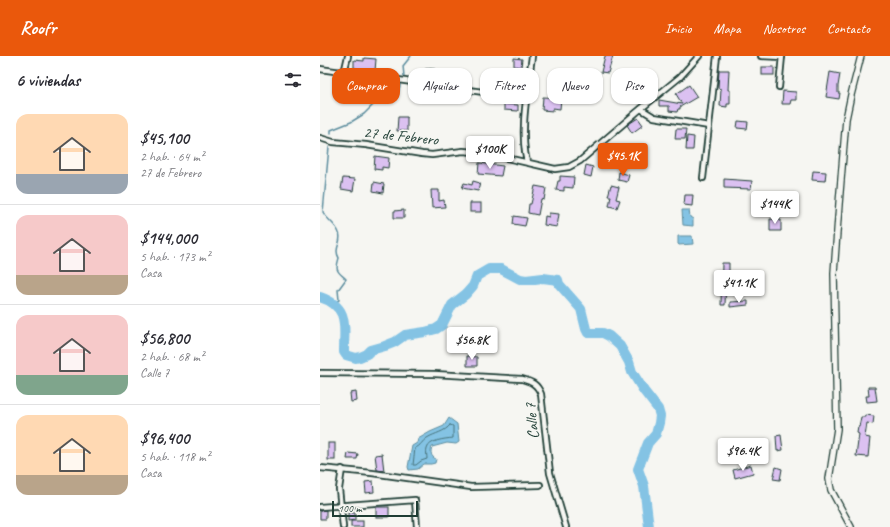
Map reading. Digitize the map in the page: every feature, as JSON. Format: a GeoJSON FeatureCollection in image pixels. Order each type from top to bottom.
{"type":"FeatureCollection","features":[{"type":"Feature","properties":{"kind":"street"},"geometry":{"type":"LineString","coordinates":[[345,68],[348,56]]}},
{"type":"Feature","properties":{"kind":"street"},"geometry":{"type":"LineString","coordinates":[[530,68],[532,56]]}},
{"type":"Feature","properties":{"kind":"street","name":"27 de Febrero"},"geometry":{"type":"LineString","coordinates":[[320,138],[332,142],[366,145],[432,155],[463,151],[485,153],[555,169],[569,167],[585,157],[641,108],[680,77],[699,56]]}},
{"type":"Feature","properties":{"kind":"street"},"geometry":{"type":"LineString","coordinates":[[703,178],[717,56]]}},
{"type":"Feature","properties":{"kind":"street"},"geometry":{"type":"LineString","coordinates":[[761,56],[782,57],[779,87]]}},
{"type":"Feature","properties":{"kind":"street"},"geometry":{"type":"LineString","coordinates":[[851,527],[842,513],[831,490],[829,479],[837,429],[834,273],[839,204],[846,119],[861,56]]}},
{"type":"Feature","properties":{"kind":"street"},"geometry":{"type":"LineString","coordinates":[[320,69],[332,71]]}},
{"type":"Feature","properties":{"kind":"street"},"geometry":{"type":"LineString","coordinates":[[400,81],[480,92]]}},
{"type":"Feature","properties":{"kind":"street"},"geometry":{"type":"LineString","coordinates":[[526,104],[524,142],[527,162]]}},
{"type":"Feature","properties":{"kind":"street"},"geometry":{"type":"LineString","coordinates":[[641,108],[654,117],[709,126]]}},
{"type":"Feature","properties":{"kind":"street","name":"Calle 7"},"geometry":{"type":"LineString","coordinates":[[320,373],[434,374],[522,379],[532,382],[538,386],[541,394],[550,473],[566,527]]}},
{"type":"Feature","properties":{"kind":"street"},"geometry":{"type":"LineString","coordinates":[[320,468],[342,469],[470,487],[540,485]]}},
{"type":"Feature","properties":{"kind":"street"},"geometry":{"type":"LineString","coordinates":[[342,469],[339,488],[343,527]]}},
{"type":"Feature","properties":{"kind":"street"},"geometry":{"type":"LineString","coordinates":[[320,507],[414,500],[417,527]]}},
{"type":"Feature","properties":{"kind":"water"},"geometry":{"type":"Polygon","coordinates":[[[682,210],[689,210],[690,217],[693,219],[693,226],[683,225],[682,210]]]}},
{"type":"Feature","properties":{"kind":"water"},"geometry":{"type":"Polygon","coordinates":[[[678,236],[692,236],[693,244],[679,245],[678,236]]]}},
{"type":"Feature","properties":{"kind":"water"},"geometry":{"type":"Polygon","coordinates":[[[449,418],[457,424],[459,442],[456,444],[447,443],[432,447],[431,454],[436,459],[435,463],[424,464],[418,469],[409,470],[408,467],[412,446],[417,443],[418,439],[444,426],[449,418]]]}},
{"type":"Feature","properties":{"kind":"building"},"geometry":{"type":"Polygon","coordinates":[[[605,56],[613,56],[608,73],[603,72],[602,68],[605,56]]]}},
{"type":"Feature","properties":{"kind":"building"},"geometry":{"type":"Polygon","coordinates":[[[364,58],[376,59],[375,68],[354,68],[354,60],[364,61],[364,58]]]}},
{"type":"Feature","properties":{"kind":"building"},"geometry":{"type":"Polygon","coordinates":[[[514,58],[522,59],[521,67],[514,66],[514,58]]]}},
{"type":"Feature","properties":{"kind":"building"},"geometry":{"type":"Polygon","coordinates":[[[762,67],[774,67],[774,75],[762,75],[762,67]]]}},
{"type":"Feature","properties":{"kind":"building"},"geometry":{"type":"Polygon","coordinates":[[[719,70],[729,70],[728,90],[730,90],[730,104],[727,104],[727,107],[720,106],[721,89],[718,88],[719,70]]]}},
{"type":"Feature","properties":{"kind":"building"},"geometry":{"type":"Polygon","coordinates":[[[830,72],[840,74],[838,86],[838,93],[840,93],[839,99],[826,97],[830,72]]]}},
{"type":"Feature","properties":{"kind":"building"},"geometry":{"type":"Polygon","coordinates":[[[689,85],[697,97],[680,107],[677,112],[669,111],[669,106],[659,106],[659,100],[682,104],[676,94],[689,85]]]}},
{"type":"Feature","properties":{"kind":"building"},"geometry":{"type":"Polygon","coordinates":[[[783,91],[796,92],[796,100],[791,100],[790,104],[782,104],[783,91]]]}},
{"type":"Feature","properties":{"kind":"building"},"geometry":{"type":"Polygon","coordinates":[[[543,97],[547,97],[547,104],[560,104],[560,109],[553,108],[553,111],[542,110],[543,97]]]}},
{"type":"Feature","properties":{"kind":"building"},"geometry":{"type":"Polygon","coordinates":[[[504,104],[518,105],[518,111],[504,110],[504,104]]]}},
{"type":"Feature","properties":{"kind":"building"},"geometry":{"type":"Polygon","coordinates":[[[398,117],[407,117],[407,131],[397,131],[398,117]]]}},
{"type":"Feature","properties":{"kind":"building"},"geometry":{"type":"Polygon","coordinates":[[[638,118],[643,125],[632,133],[627,125],[638,118]]]}},
{"type":"Feature","properties":{"kind":"building"},"geometry":{"type":"Polygon","coordinates":[[[738,121],[748,122],[747,129],[737,128],[738,121]]]}},
{"type":"Feature","properties":{"kind":"building"},"geometry":{"type":"Polygon","coordinates":[[[676,129],[686,129],[685,139],[675,139],[676,129]]]}},
{"type":"Feature","properties":{"kind":"building"},"geometry":{"type":"Polygon","coordinates":[[[687,136],[694,137],[693,150],[686,150],[687,136]]]}},
{"type":"Feature","properties":{"kind":"building"},"geometry":{"type":"Polygon","coordinates":[[[375,156],[389,158],[388,168],[382,167],[382,170],[374,169],[375,156]]]}},
{"type":"Feature","properties":{"kind":"building"},"geometry":{"type":"Polygon","coordinates":[[[479,163],[503,166],[501,176],[478,174],[479,163]]]}},
{"type":"Feature","properties":{"kind":"building"},"geometry":{"type":"Polygon","coordinates":[[[586,165],[593,167],[591,177],[584,175],[586,165]]]}},
{"type":"Feature","properties":{"kind":"building"},"geometry":{"type":"Polygon","coordinates":[[[813,171],[826,172],[825,181],[812,180],[813,171]]]}},
{"type":"Feature","properties":{"kind":"building"},"geometry":{"type":"Polygon","coordinates":[[[619,172],[629,175],[627,182],[618,180],[619,172]]]}},
{"type":"Feature","properties":{"kind":"building"},"geometry":{"type":"Polygon","coordinates":[[[560,176],[574,177],[573,188],[564,187],[564,191],[556,190],[558,181],[560,181],[560,176]]]}},
{"type":"Feature","properties":{"kind":"building"},"geometry":{"type":"Polygon","coordinates":[[[343,178],[355,179],[353,191],[341,189],[343,178]]]}},
{"type":"Feature","properties":{"kind":"building"},"geometry":{"type":"Polygon","coordinates":[[[724,179],[752,181],[751,189],[724,188],[724,179]]]}},
{"type":"Feature","properties":{"kind":"building"},"geometry":{"type":"Polygon","coordinates":[[[473,181],[480,183],[478,191],[462,188],[464,183],[472,185],[473,181]]]}},
{"type":"Feature","properties":{"kind":"building"},"geometry":{"type":"Polygon","coordinates":[[[374,182],[384,184],[383,193],[373,191],[374,182]]]}},
{"type":"Feature","properties":{"kind":"building"},"geometry":{"type":"Polygon","coordinates":[[[611,185],[619,187],[616,199],[620,200],[617,208],[609,206],[611,196],[608,196],[611,185]]]}},
{"type":"Feature","properties":{"kind":"building"},"geometry":{"type":"Polygon","coordinates":[[[535,186],[546,188],[544,200],[541,199],[538,215],[528,213],[529,204],[531,204],[535,186]]]}},
{"type":"Feature","properties":{"kind":"building"},"geometry":{"type":"Polygon","coordinates":[[[431,190],[439,190],[439,201],[444,200],[445,207],[432,208],[431,190]]]}},
{"type":"Feature","properties":{"kind":"building"},"geometry":{"type":"Polygon","coordinates":[[[685,195],[693,195],[692,206],[684,205],[685,195]]]}},
{"type":"Feature","properties":{"kind":"building"},"geometry":{"type":"Polygon","coordinates":[[[470,203],[481,203],[481,212],[470,212],[470,203]]]}},
{"type":"Feature","properties":{"kind":"building"},"geometry":{"type":"Polygon","coordinates":[[[404,210],[404,218],[394,218],[394,211],[404,210]]]}},
{"type":"Feature","properties":{"kind":"building"},"geometry":{"type":"Polygon","coordinates":[[[549,213],[559,214],[557,227],[544,225],[545,216],[549,217],[549,213]]]}},
{"type":"Feature","properties":{"kind":"building"},"geometry":{"type":"Polygon","coordinates":[[[514,216],[527,218],[525,226],[513,224],[514,216]]]}},
{"type":"Feature","properties":{"kind":"building"},"geometry":{"type":"Polygon","coordinates":[[[770,219],[781,220],[781,231],[770,231],[770,219]]]}},
{"type":"Feature","properties":{"kind":"building"},"geometry":{"type":"Polygon","coordinates":[[[722,263],[729,263],[729,276],[726,278],[725,305],[721,305],[722,263]]]}},
{"type":"Feature","properties":{"kind":"building"},"geometry":{"type":"Polygon","coordinates":[[[748,301],[748,305],[730,307],[730,302],[748,301]]]}},
{"type":"Feature","properties":{"kind":"building"},"geometry":{"type":"Polygon","coordinates":[[[467,356],[477,357],[477,366],[467,366],[467,356]]]}},
{"type":"Feature","properties":{"kind":"building"},"geometry":{"type":"Polygon","coordinates":[[[868,387],[875,387],[877,401],[867,402],[866,396],[869,396],[868,387]]]}},
{"type":"Feature","properties":{"kind":"building"},"geometry":{"type":"Polygon","coordinates":[[[356,392],[357,401],[351,402],[350,393],[356,392]]]}},
{"type":"Feature","properties":{"kind":"building"},"geometry":{"type":"Polygon","coordinates":[[[865,415],[874,416],[873,424],[867,423],[865,437],[870,438],[868,457],[856,456],[859,434],[857,433],[858,427],[861,417],[865,417],[865,415]]]}},
{"type":"Feature","properties":{"kind":"building"},"geometry":{"type":"Polygon","coordinates":[[[781,435],[783,450],[777,451],[776,436],[781,435]]]}},
{"type":"Feature","properties":{"kind":"building"},"geometry":{"type":"Polygon","coordinates":[[[328,443],[335,443],[335,460],[328,460],[328,443]]]}},
{"type":"Feature","properties":{"kind":"building"},"geometry":{"type":"Polygon","coordinates":[[[348,453],[358,454],[357,459],[347,459],[348,453]]]}},
{"type":"Feature","properties":{"kind":"building"},"geometry":{"type":"Polygon","coordinates":[[[382,454],[384,471],[377,470],[375,455],[382,454]]]}},
{"type":"Feature","properties":{"kind":"building"},"geometry":{"type":"Polygon","coordinates":[[[751,465],[753,473],[735,478],[733,470],[751,465]]]}},
{"type":"Feature","properties":{"kind":"building"},"geometry":{"type":"Polygon","coordinates":[[[776,467],[782,469],[780,480],[773,479],[776,467]]]}},
{"type":"Feature","properties":{"kind":"building"},"geometry":{"type":"Polygon","coordinates":[[[373,481],[374,492],[366,493],[365,482],[373,481]]]}},
{"type":"Feature","properties":{"kind":"building"},"geometry":{"type":"Polygon","coordinates":[[[376,507],[389,507],[389,517],[376,517],[376,507]]]}},
{"type":"Feature","properties":{"kind":"building"},"geometry":{"type":"Polygon","coordinates":[[[326,510],[326,519],[320,519],[320,511],[326,510]]]}},
{"type":"Feature","properties":{"kind":"building"},"geometry":{"type":"Polygon","coordinates":[[[348,513],[355,513],[355,520],[348,521],[348,513]]]}},
{"type":"Feature","properties":{"kind":"building"},"geometry":{"type":"Polygon","coordinates":[[[351,521],[363,521],[363,527],[351,527],[351,521]]]}},
{"type":"Feature","properties":{"kind":"waterway"},"geometry":{"type":"LineString","coordinates":[[404,76],[403,66],[411,56]]}},
{"type":"Feature","properties":{"kind":"waterway"},"geometry":{"type":"LineString","coordinates":[[331,133],[331,130],[351,122],[364,114],[374,104]]}},
{"type":"Feature","properties":{"kind":"waterway"},"geometry":{"type":"LineString","coordinates":[[329,147],[323,212],[336,227],[339,233],[340,239],[337,248],[339,258],[337,268],[346,279],[338,290],[339,300],[334,303]]}},
{"type":"Feature","properties":{"kind":"waterway"},"geometry":{"type":"LineString","coordinates":[[320,297],[330,301],[341,312],[344,326],[344,352],[346,355],[356,358],[367,354],[371,350],[395,342],[405,335],[425,332],[436,329],[442,325],[452,305],[466,294],[473,286],[477,276],[489,269],[501,269],[520,279],[526,280],[543,278],[558,280],[559,284],[581,309],[588,333],[603,333],[609,336],[620,346],[629,362],[632,372],[658,409],[660,416],[656,434],[648,443],[638,469],[644,486],[649,527]]}}]}
